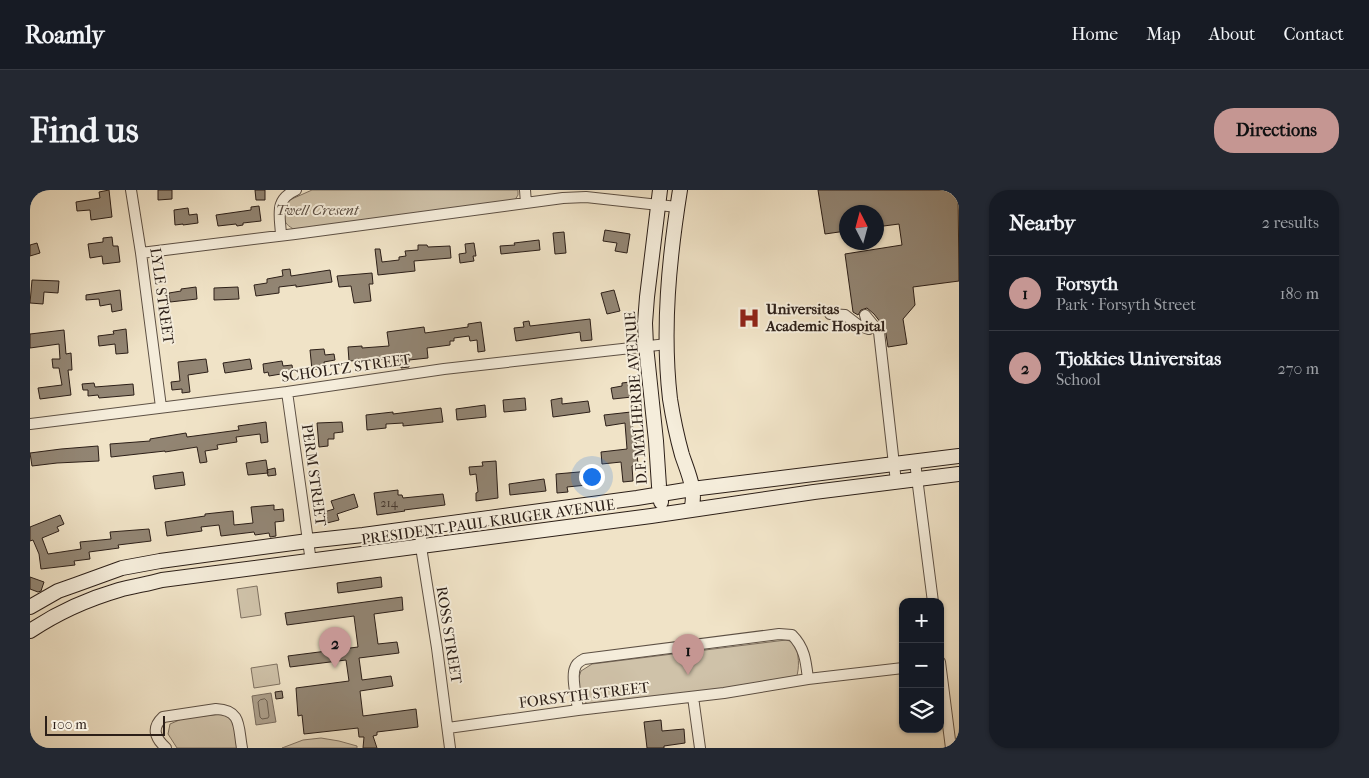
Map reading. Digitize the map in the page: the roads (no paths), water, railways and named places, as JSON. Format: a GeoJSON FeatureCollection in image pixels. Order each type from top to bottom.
{"type":"FeatureCollection","features":[{"type":"Feature","properties":{"kind":"street","name":"LYLE STREET"},"geometry":{"type":"LineString","coordinates":[[131,190],[161,407]]}},
{"type":"Feature","properties":{"kind":"street"},"geometry":{"type":"LineString","coordinates":[[281,235],[281,202],[284,197],[296,190]]}},
{"type":"Feature","properties":{"kind":"street"},"geometry":{"type":"LineString","coordinates":[[525,190],[526,203]]}},
{"type":"Feature","properties":{"kind":"street","name":"D.F. MALHERBE AVENUE"},"geometry":{"type":"LineString","coordinates":[[660,190],[645,323],[660,495],[664,514]]}},
{"type":"Feature","properties":{"kind":"street"},"geometry":{"type":"LineString","coordinates":[[680,190],[667,298],[666,344],[670,399],[692,489],[694,502],[691,510]]}},
{"type":"Feature","properties":{"kind":"street"},"geometry":{"type":"LineString","coordinates":[[141,252],[305,233],[563,198],[586,197],[677,207]]}},
{"type":"Feature","properties":{"kind":"street"},"geometry":{"type":"LineString","coordinates":[[830,314],[845,315],[858,325],[870,329],[865,315],[879,332],[896,482]]}},
{"type":"Feature","properties":{"kind":"street","name":"SCHOLTZ STREET"},"geometry":{"type":"LineString","coordinates":[[30,424],[287,392],[444,369],[666,344]]}},
{"type":"Feature","properties":{"kind":"street","name":"PERM STREET"},"geometry":{"type":"LineString","coordinates":[[287,392],[311,562]]}},
{"type":"Feature","properties":{"kind":"street"},"geometry":{"type":"LineString","coordinates":[[637,498],[649,482],[657,455]]}},
{"type":"Feature","properties":{"kind":"street","name":"PRESIDENT PAUL KRUGER AVENUE"},"geometry":{"type":"LineString","coordinates":[[30,607],[58,590],[122,568],[160,561],[660,495],[692,489],[959,456]]}},
{"type":"Feature","properties":{"kind":"street"},"geometry":{"type":"LineString","coordinates":[[915,462],[932,598]]}},
{"type":"Feature","properties":{"kind":"street","name":"PRESIDENT PAUL KRUGER AVENUE"},"geometry":{"type":"LineString","coordinates":[[30,631],[58,614],[83,603],[119,590],[162,580],[311,562],[814,492],[959,474]]}},
{"type":"Feature","properties":{"kind":"street","name":"ROSS STREET"},"geometry":{"type":"LineString","coordinates":[[421,527],[421,547],[450,748]]}},
{"type":"Feature","properties":{"kind":"street"},"geometry":{"type":"LineString","coordinates":[[75,584],[83,603]]}},
{"type":"Feature","properties":{"kind":"street"},"geometry":{"type":"LineString","coordinates":[[578,710],[574,668],[578,662],[584,659],[779,634],[792,636],[804,652],[808,679]]}},
{"type":"Feature","properties":{"kind":"street","name":"FORSYTH STREET"},"geometry":{"type":"LineString","coordinates":[[448,728],[899,668]]}},
{"type":"Feature","properties":{"kind":"street"},"geometry":{"type":"LineString","coordinates":[[944,688],[952,748]]}},
{"type":"Feature","properties":{"kind":"street"},"geometry":{"type":"LineString","coordinates":[[693,697],[700,748]]}},
{"type":"Feature","properties":{"kind":"street"},"geometry":{"type":"LineString","coordinates":[[166,748],[157,738],[156,732],[158,722],[163,717],[216,709],[231,711],[235,715],[242,748]]}},
{"type":"Feature","properties":{"kind":"water"},"geometry":{"type":"Polygon","coordinates":[[[271,693],[276,722],[256,725],[252,696],[271,693]]]}},
{"type":"Feature","properties":{"kind":"place","name":"Universitas Academic Hospital"},"geometry":{"type":"Point","coordinates":[749,318]}},
{"type":"Feature","properties":{"kind":"place","name":"Tjokkies Universitas"},"geometry":{"type":"Point","coordinates":[335,668]}},
{"type":"Feature","properties":{"kind":"place","name":"Forsyth"},"geometry":{"type":"Point","coordinates":[688,675]}},
{"type":"Feature","properties":{"kind":"park label","name":"Twell Cresent"},"geometry":{"type":"Point","coordinates":[317,210]}}]}
